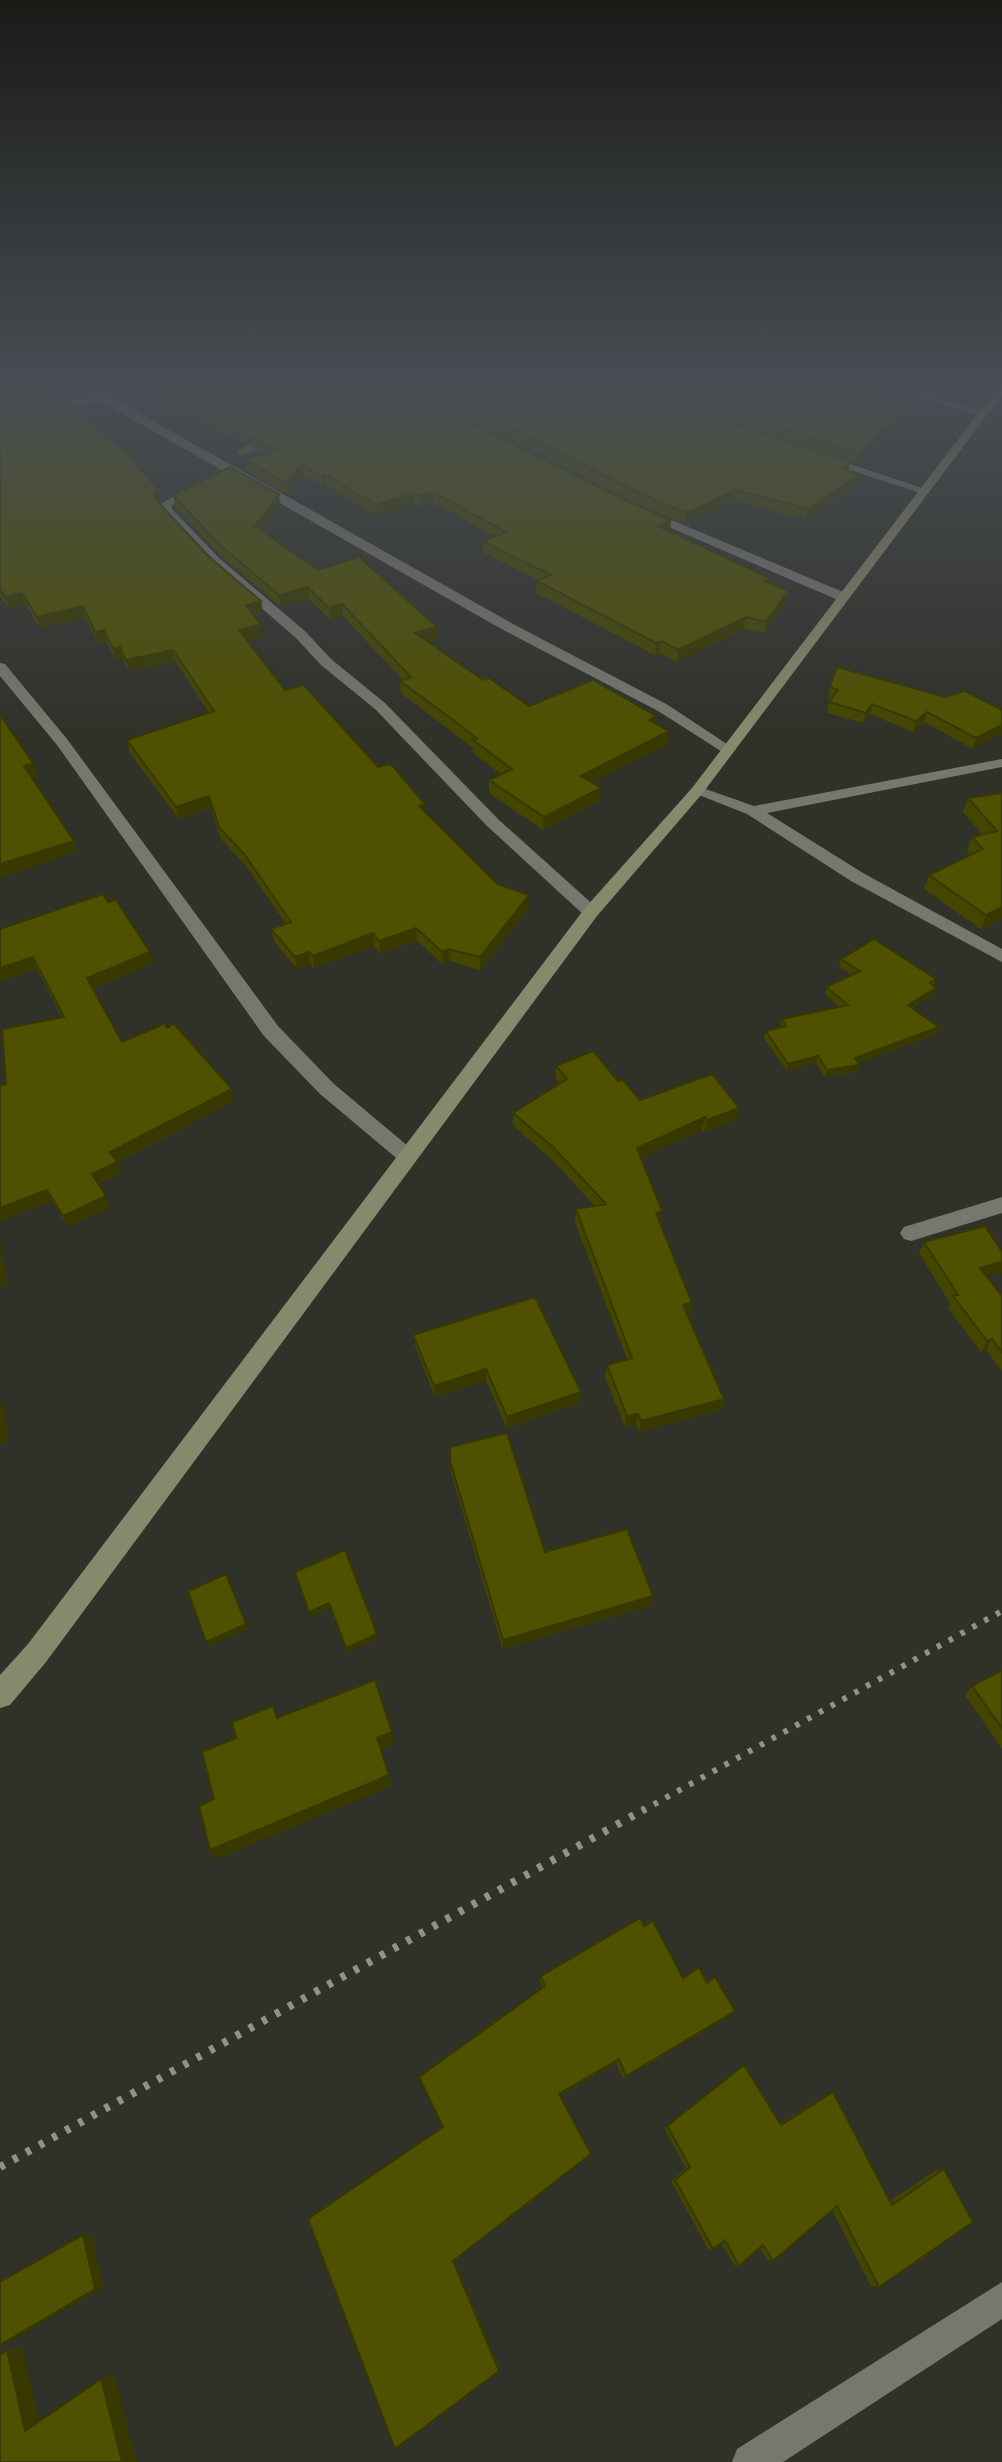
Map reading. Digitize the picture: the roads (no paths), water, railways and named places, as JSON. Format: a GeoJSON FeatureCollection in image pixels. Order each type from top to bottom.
{"type":"FeatureCollection","features":[{"type":"Feature","properties":{"kind":"street"},"geometry":{"type":"LineString","coordinates":[[169,502],[165,505],[168,511],[215,561],[301,635],[326,662],[380,706],[522,852],[591,912]]}},
{"type":"Feature","properties":{"kind":"street"},"geometry":{"type":"LineString","coordinates":[[268,502],[663,708],[729,750]]}},
{"type":"Feature","properties":{"kind":"street"},"geometry":{"type":"LineString","coordinates":[[0,1695],[37,1653],[591,912],[697,791],[913,502]]}},
{"type":"Feature","properties":{"kind":"street"},"geometry":{"type":"LineString","coordinates":[[631,508],[843,597]]}},
{"type":"Feature","properties":{"kind":"street"},"geometry":{"type":"LineString","coordinates":[[0,667],[62,742],[271,1031],[327,1089],[408,1157]]}},
{"type":"Feature","properties":{"kind":"street"},"geometry":{"type":"LineString","coordinates":[[753,811],[1002,763]]}},
{"type":"Feature","properties":{"kind":"street"},"geometry":{"type":"LineString","coordinates":[[697,791],[753,811],[857,877],[1002,956]]}},
{"type":"Feature","properties":{"kind":"street"},"geometry":{"type":"LineString","coordinates":[[911,1233],[1002,1205]]}},
{"type":"Feature","properties":{"kind":"street"},"geometry":{"type":"LineString","coordinates":[[750,2462],[1002,2299]]}},
{"type":"Feature","properties":{"kind":"railway"},"geometry":{"type":"LineString","coordinates":[[642,1811],[1002,1611]]}},
{"type":"Feature","properties":{"kind":"railway"},"geometry":{"type":"LineString","coordinates":[[0,2167],[645,1809]]}}]}
